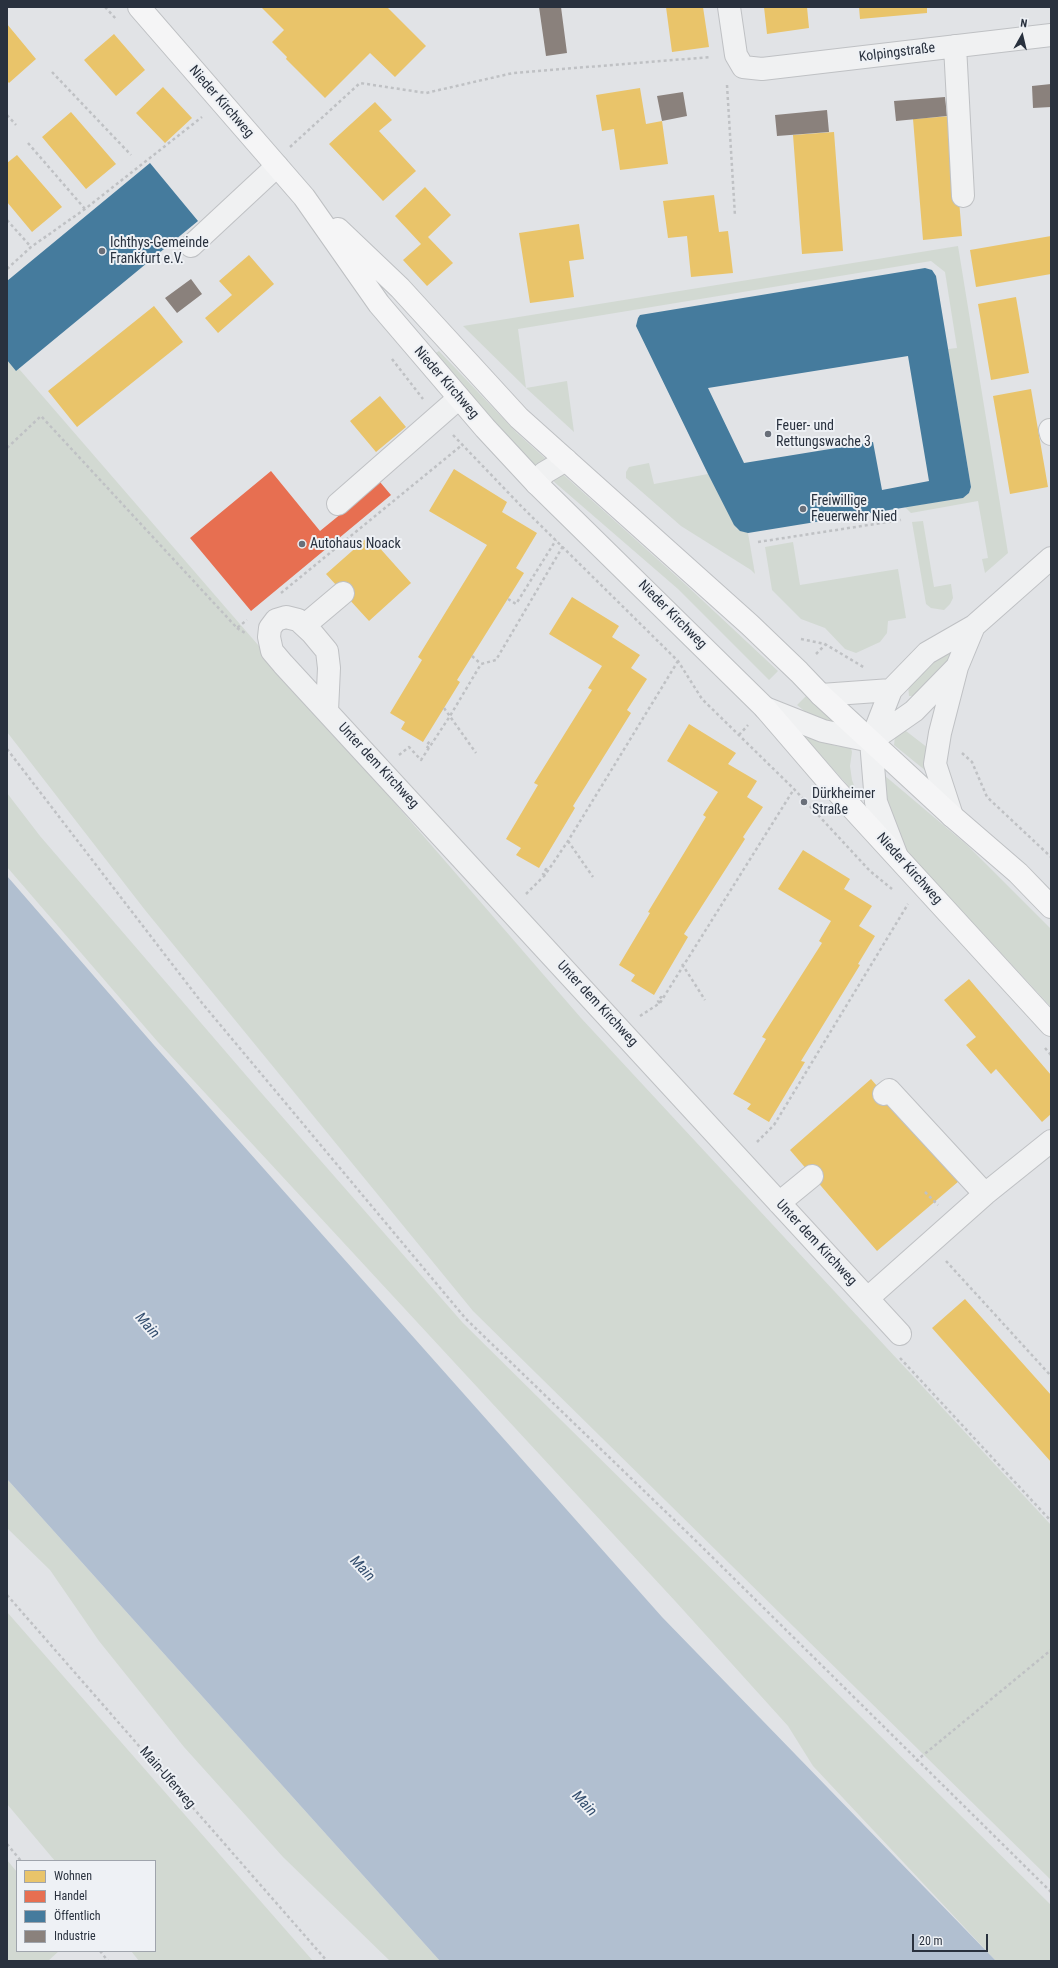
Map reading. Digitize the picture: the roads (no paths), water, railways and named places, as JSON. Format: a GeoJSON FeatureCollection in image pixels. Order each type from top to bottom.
{"type":"FeatureCollection","features":[{"type":"Feature","properties":{"kind":"main road","name":"Nieder Kirchweg"},"geometry":{"type":"LineString","coordinates":[[139,7],[304,197],[400,288],[519,418],[750,625],[799,672],[821,696],[952,816],[1018,874],[1051,907]]}},
{"type":"Feature","properties":{"kind":"main road","name":"Nieder Kirchweg"},"geometry":{"type":"LineString","coordinates":[[304,197],[379,304],[459,398],[537,484],[758,715],[833,787],[896,854],[1051,1025]]}},
{"type":"Feature","properties":{"kind":"street","name":"Kolpingstraße"},"geometry":{"type":"LineString","coordinates":[[729,7],[740,61],[762,69],[1051,35]]}},
{"type":"Feature","properties":{"kind":"street"},"geometry":{"type":"LineString","coordinates":[[955,46],[963,196]]}},
{"type":"Feature","properties":{"kind":"street"},"geometry":{"type":"LineString","coordinates":[[191,246],[277,166]]}},
{"type":"Feature","properties":{"kind":"street"},"geometry":{"type":"LineString","coordinates":[[338,504],[459,398]]}},
{"type":"Feature","properties":{"kind":"street"},"geometry":{"type":"LineString","coordinates":[[537,484],[544,473],[566,460]]}},
{"type":"Feature","properties":{"kind":"street"},"geometry":{"type":"LineString","coordinates":[[896,854],[876,802],[871,741],[891,690],[927,653],[974,626],[1051,558]]}},
{"type":"Feature","properties":{"kind":"street"},"geometry":{"type":"LineString","coordinates":[[309,629],[347,597]]}},
{"type":"Feature","properties":{"kind":"street","name":"Unter dem Kirchweg"},"geometry":{"type":"LineString","coordinates":[[327,710],[329,659],[322,644],[309,629],[298,620],[286,617],[276,620],[270,628],[268,638],[272,651],[900,1334]]}},
{"type":"Feature","properties":{"kind":"street"},"geometry":{"type":"LineString","coordinates":[[952,816],[935,764],[940,733],[957,667],[974,626]]}},
{"type":"Feature","properties":{"kind":"street"},"geometry":{"type":"LineString","coordinates":[[758,715],[871,741],[914,711],[957,667]]}},
{"type":"Feature","properties":{"kind":"street"},"geometry":{"type":"LineString","coordinates":[[821,696],[891,690]]}},
{"type":"Feature","properties":{"kind":"street"},"geometry":{"type":"LineString","coordinates":[[884,1094],[889,1090],[985,1194]]}},
{"type":"Feature","properties":{"kind":"street","name":"Unter dem Kirchweg"},"geometry":{"type":"LineString","coordinates":[[868,1298],[985,1194],[1051,1141]]}},
{"type":"Feature","properties":{"kind":"street"},"geometry":{"type":"LineString","coordinates":[[778,1203],[812,1176]]}},
{"type":"Feature","properties":{"kind":"water","name":"Main"},"geometry":{"type":"Polygon","coordinates":[[[7,876],[153,1044],[662,1617],[996,1961],[440,1961],[7,1479],[7,876]]]}},
{"type":"Feature","properties":{"kind":"place","name":"Ichthys-Gemeinde Frankfurt e.V."},"geometry":{"type":"Point","coordinates":[102,251]}},
{"type":"Feature","properties":{"kind":"place","name":"Feuer- und Rettungswache 3"},"geometry":{"type":"Point","coordinates":[768,434]}},
{"type":"Feature","properties":{"kind":"place","name":"Freiwillige Feuerwehr Nied"},"geometry":{"type":"Point","coordinates":[803,509]}},
{"type":"Feature","properties":{"kind":"place","name":"Autohaus Noack"},"geometry":{"type":"Point","coordinates":[302,544]}},
{"type":"Feature","properties":{"kind":"place","name":"Dürkheimer Straße"},"geometry":{"type":"Point","coordinates":[804,802]}}]}
